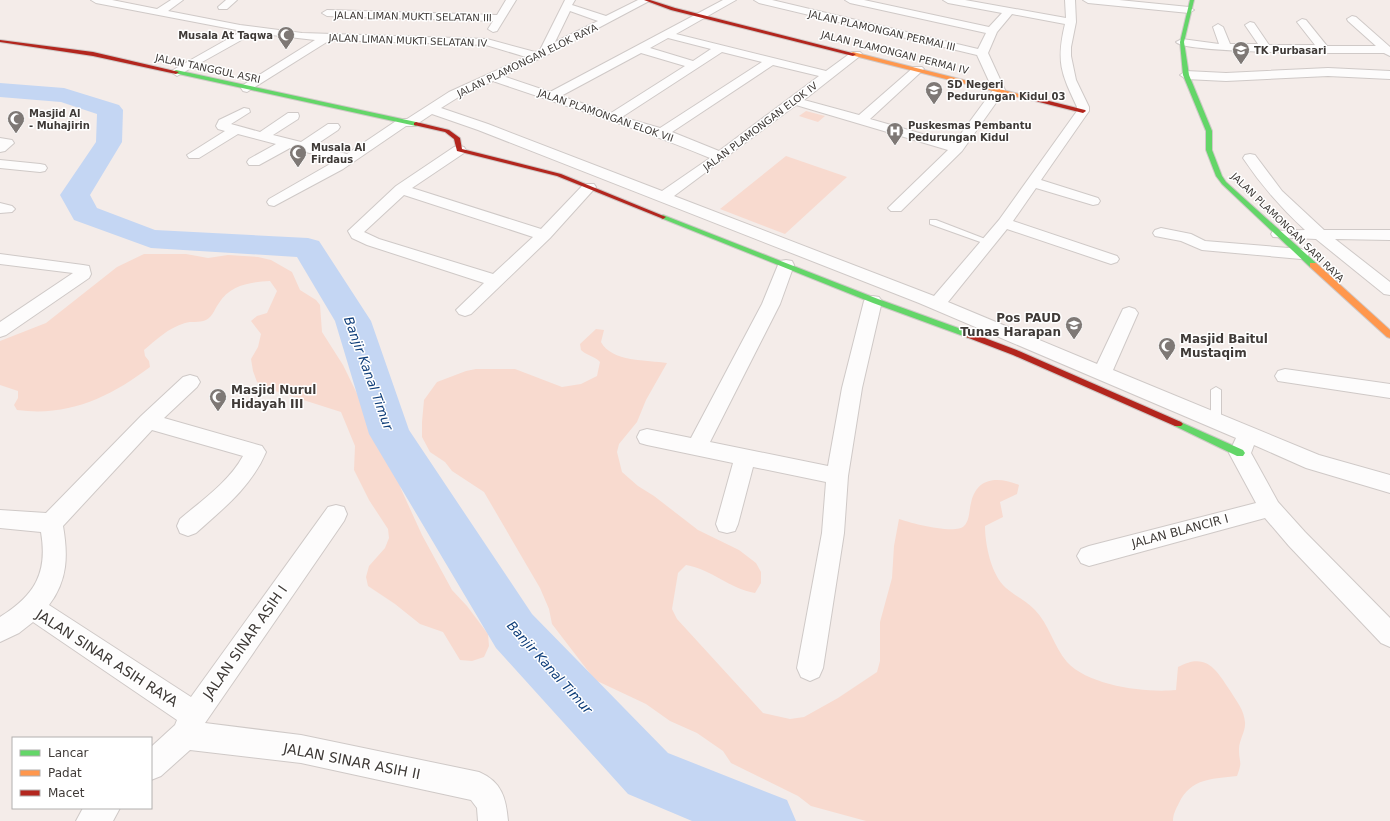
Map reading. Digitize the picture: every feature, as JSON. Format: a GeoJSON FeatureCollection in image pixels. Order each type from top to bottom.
{"type":"FeatureCollection","features":[{"type":"Feature","properties":{"kind":"street","name":"JALAN LIMAN MUKTI SELATAN IV"},"geometry":{"type":"LineString","coordinates":[[96,0],[112,1],[158,13],[252,30],[302,36],[487,42],[540,54]]}},
{"type":"Feature","properties":{"kind":"street"},"geometry":{"type":"LineString","coordinates":[[158,13],[178,0]]}},
{"type":"Feature","properties":{"kind":"street"},"geometry":{"type":"LineString","coordinates":[[223,7],[232,0]]}},
{"type":"Feature","properties":{"kind":"street"},"geometry":{"type":"LineString","coordinates":[[487,42],[499,18],[511,0]]}},
{"type":"Feature","properties":{"kind":"street","name":"JALAN PLAMONGAN PERMAI IV"},"geometry":{"type":"LineString","coordinates":[[646,0],[702,16],[1083,111]]}},
{"type":"Feature","properties":{"kind":"street","name":"JALAN PLAMONGAN ELOK RAYA"},"geometry":{"type":"LineString","coordinates":[[274,202],[349,159],[430,109],[492,76],[540,54],[646,0]]}},
{"type":"Feature","properties":{"kind":"street"},"geometry":{"type":"LineString","coordinates":[[551,97],[731,0]]}},
{"type":"Feature","properties":{"kind":"street","name":"JALAN PLAMONGAN PERMAI III"},"geometry":{"type":"LineString","coordinates":[[759,0],[982,54]]}},
{"type":"Feature","properties":{"kind":"street"},"geometry":{"type":"LineString","coordinates":[[850,0],[992,31]]}},
{"type":"Feature","properties":{"kind":"street"},"geometry":{"type":"LineString","coordinates":[[948,0],[1071,22]]}},
{"type":"Feature","properties":{"kind":"street"},"geometry":{"type":"LineString","coordinates":[[937,304],[1004,223],[1083,111],[1083,107],[1066,68],[1065,46],[1071,22],[1070,0]]}},
{"type":"Feature","properties":{"kind":"street"},"geometry":{"type":"LineString","coordinates":[[1088,0],[1190,5]]}},
{"type":"Feature","properties":{"kind":"street"},"geometry":{"type":"LineString","coordinates":[[302,36],[337,4]]}},
{"type":"Feature","properties":{"kind":"street"},"geometry":{"type":"LineString","coordinates":[[540,54],[568,4],[607,20]]}},
{"type":"Feature","properties":{"kind":"street","name":"JALAN PLAMONGAN SARI RAYA"},"geometry":{"type":"LineString","coordinates":[[1190,5],[1186,76],[1209,131],[1209,150],[1219,176],[1224,183],[1300,254],[1390,335]]}},
{"type":"Feature","properties":{"kind":"street"},"geometry":{"type":"LineString","coordinates":[[896,208],[956,148],[999,90],[982,54],[992,31],[1009,11]]}},
{"type":"Feature","properties":{"kind":"street","name":"JALAN LIMAN MUKTI SELATAN III"},"geometry":{"type":"LineString","coordinates":[[327,14],[499,18]]}},
{"type":"Feature","properties":{"kind":"street"},"geometry":{"type":"LineString","coordinates":[[1352,19],[1388,52]]}},
{"type":"Feature","properties":{"kind":"street"},"geometry":{"type":"LineString","coordinates":[[1302,22],[1323,48]]}},
{"type":"Feature","properties":{"kind":"street"},"geometry":{"type":"LineString","coordinates":[[1250,24],[1265,47]]}},
{"type":"Feature","properties":{"kind":"street"},"geometry":{"type":"LineString","coordinates":[[1218,27],[1217,47],[1223,67]]}},
{"type":"Feature","properties":{"kind":"street"},"geometry":{"type":"LineString","coordinates":[[177,72],[252,30]]}},
{"type":"Feature","properties":{"kind":"street"},"geometry":{"type":"LineString","coordinates":[[666,35],[827,75]]}},
{"type":"Feature","properties":{"kind":"street"},"geometry":{"type":"LineString","coordinates":[[247,88],[327,37]]}},
{"type":"Feature","properties":{"kind":"street","name":"JALAN TANGGUL ASRI"},"geometry":{"type":"LineString","coordinates":[[0,41],[93,54],[447,131],[457,138],[460,150]]}},
{"type":"Feature","properties":{"kind":"street"},"geometry":{"type":"LineString","coordinates":[[1187,43],[1217,47],[1323,48],[1388,52]]}},
{"type":"Feature","properties":{"kind":"street"},"geometry":{"type":"LineString","coordinates":[[612,118],[721,48]]}},
{"type":"Feature","properties":{"kind":"street"},"geometry":{"type":"LineString","coordinates":[[640,49],[694,65]]}},
{"type":"Feature","properties":{"kind":"street","name":"JALAN PLAMONGAN ELOK IV"},"geometry":{"type":"LineString","coordinates":[[662,198],[720,158],[856,54]]}},
{"type":"Feature","properties":{"kind":"street"},"geometry":{"type":"LineString","coordinates":[[662,133],[770,62]]}},
{"type":"Feature","properties":{"kind":"street"},"geometry":{"type":"LineString","coordinates":[[1186,76],[1223,67],[1390,75]]}},
{"type":"Feature","properties":{"kind":"street"},"geometry":{"type":"LineString","coordinates":[[861,120],[918,69]]}},
{"type":"Feature","properties":{"kind":"street","name":"JALAN PLAMONGAN ELOK VII"},"geometry":{"type":"LineString","coordinates":[[492,76],[612,118],[662,133],[720,158]]}},
{"type":"Feature","properties":{"kind":"street"},"geometry":{"type":"LineString","coordinates":[[795,101],[956,148]]}},
{"type":"Feature","properties":{"kind":"street"},"geometry":{"type":"LineString","coordinates":[[430,109],[576,163],[662,198],[859,273],[1103,372],[1216,420],[1244,444],[1270,508],[1297,539],[1390,635]]}},
{"type":"Feature","properties":{"kind":"street"},"geometry":{"type":"LineString","coordinates":[[244,112],[223,125],[349,159]]}},
{"type":"Feature","properties":{"kind":"street"},"geometry":{"type":"LineString","coordinates":[[262,136],[293,116]]}},
{"type":"Feature","properties":{"kind":"street"},"geometry":{"type":"LineString","coordinates":[[303,147],[333,127]]}},
{"type":"Feature","properties":{"kind":"street"},"geometry":{"type":"LineString","coordinates":[[194,155],[237,129]]}},
{"type":"Feature","properties":{"kind":"street"},"geometry":{"type":"LineString","coordinates":[[254,162],[288,143]]}},
{"type":"Feature","properties":{"kind":"street"},"geometry":{"type":"LineString","coordinates":[[496,281],[439,264],[358,235],[356,231],[358,227],[401,189],[460,150],[558,175],[846,288],[873,301],[921,316],[1016,353],[1139,406],[1244,444],[1390,484]]}},
{"type":"Feature","properties":{"kind":"street"},"geometry":{"type":"LineString","coordinates":[[1250,158],[1257,172],[1275,192],[1319,234],[1390,290]]}},
{"type":"Feature","properties":{"kind":"street"},"geometry":{"type":"LineString","coordinates":[[558,175],[576,163]]}},
{"type":"Feature","properties":{"kind":"street"},"geometry":{"type":"LineString","coordinates":[[0,164],[40,168]]}},
{"type":"Feature","properties":{"kind":"street"},"geometry":{"type":"LineString","coordinates":[[1032,182],[1093,201]]}},
{"type":"Feature","properties":{"kind":"street"},"geometry":{"type":"LineString","coordinates":[[465,310],[544,235],[589,187]]}},
{"type":"Feature","properties":{"kind":"street"},"geometry":{"type":"LineString","coordinates":[[401,189],[544,235]]}},
{"type":"Feature","properties":{"kind":"street"},"geometry":{"type":"LineString","coordinates":[[1004,223],[1111,259]]}},
{"type":"Feature","properties":{"kind":"street"},"geometry":{"type":"LineString","coordinates":[[1161,232],[1185,237],[1207,246],[1300,254]]}},
{"type":"Feature","properties":{"kind":"street"},"geometry":{"type":"LineString","coordinates":[[1279,234],[1390,235]]}},
{"type":"Feature","properties":{"kind":"street"},"geometry":{"type":"LineString","coordinates":[[0,259],[78,269],[82,270],[83,274],[0,331]]}},
{"type":"Feature","properties":{"kind":"street"},"geometry":{"type":"LineString","coordinates":[[697,447],[771,304],[786,265]]}},
{"type":"Feature","properties":{"kind":"street"},"geometry":{"type":"LineString","coordinates":[[846,288],[859,273]]}},
{"type":"Feature","properties":{"kind":"street"},"geometry":{"type":"LineString","coordinates":[[810,668],[832,533],[837,476],[852,388],[873,301]]}},
{"type":"Feature","properties":{"kind":"street"},"geometry":{"type":"LineString","coordinates":[[1103,372],[1129,313]]}},
{"type":"Feature","properties":{"kind":"street"},"geometry":{"type":"LineString","coordinates":[[1285,376],[1374,390],[1390,391]]}},
{"type":"Feature","properties":{"kind":"street"},"geometry":{"type":"LineString","coordinates":[[33,608],[46,588],[52,575],[55,560],[51,523],[148,421],[190,382]]}},
{"type":"Feature","properties":{"kind":"street"},"geometry":{"type":"LineString","coordinates":[[148,421],[255,452],[252,462],[215,502],[188,526]]}},
{"type":"Feature","properties":{"kind":"street"},"geometry":{"type":"LineString","coordinates":[[647,438],[745,456],[837,476]]}},
{"type":"Feature","properties":{"kind":"street"},"geometry":{"type":"LineString","coordinates":[[727,524],[745,456]]}},
{"type":"Feature","properties":{"kind":"street","name":"JALAN BLANCIR I"},"geometry":{"type":"LineString","coordinates":[[1089,556],[1270,508]]}},
{"type":"Feature","properties":{"kind":"street","name":"JALAN SINAR ASIH I"},"geometry":{"type":"LineString","coordinates":[[152,765],[189,725],[336,514]]}},
{"type":"Feature","properties":{"kind":"street"},"geometry":{"type":"LineString","coordinates":[[0,519],[51,523]]}},
{"type":"Feature","properties":{"kind":"street","name":"JALAN SINAR ASIH RAYA"},"geometry":{"type":"LineString","coordinates":[[0,630],[33,608],[189,725]]}},
{"type":"Feature","properties":{"kind":"street","name":"JALAN SINAR ASIH II"},"geometry":{"type":"LineString","coordinates":[[189,725],[479,788],[492,802],[493,821]]}},
{"type":"Feature","properties":{"kind":"street"},"geometry":{"type":"LineString","coordinates":[[91,821],[104,809]]}},
{"type":"Feature","properties":{"kind":"lane"},"geometry":{"type":"LineString","coordinates":[[933,222],[989,242]]}},
{"type":"Feature","properties":{"kind":"lane"},"geometry":{"type":"LineString","coordinates":[[1216,390],[1216,420]]}},
{"type":"Feature","properties":{"kind":"shaded area"},"geometry":{"type":"Polygon","coordinates":[[[806,111],[825,116],[818,122],[799,116],[806,111]]]}},
{"type":"Feature","properties":{"kind":"shaded area"},"geometry":{"type":"Polygon","coordinates":[[[786,156],[847,177],[785,234],[720,209],[786,156]]]}},
{"type":"Feature","properties":{"kind":"shaded area"},"geometry":{"type":"Polygon","coordinates":[[[144,254],[186,254],[208,258],[228,255],[258,257],[271,260],[292,272],[300,290],[316,300],[320,305],[322,332],[343,365],[394,464],[401,489],[422,535],[452,590],[467,606],[488,634],[489,646],[484,657],[472,661],[460,660],[443,632],[420,624],[395,604],[368,586],[366,577],[369,566],[385,548],[389,538],[388,529],[369,500],[354,470],[355,446],[341,412],[272,390],[257,382],[253,371],[251,359],[258,347],[261,334],[251,321],[257,316],[267,313],[277,291],[270,281],[255,282],[235,288],[224,297],[212,315],[206,320],[185,323],[168,331],[144,350],[150,367],[135,378],[104,396],[71,407],[54,410],[17,410],[14,405],[18,398],[18,391],[0,385],[0,341],[46,323],[117,267],[144,254]]]}},
{"type":"Feature","properties":{"kind":"shaded area"},"geometry":{"type":"Polygon","coordinates":[[[596,329],[604,330],[601,342],[606,349],[621,357],[667,363],[646,400],[637,422],[619,444],[617,452],[622,472],[638,486],[654,496],[698,530],[739,550],[756,563],[761,572],[761,583],[755,593],[737,588],[704,570],[686,565],[678,573],[672,609],[677,619],[763,713],[790,719],[804,717],[838,698],[877,672],[880,661],[880,622],[892,578],[894,546],[899,519],[943,529],[959,528],[966,524],[974,494],[978,488],[984,483],[997,480],[1019,485],[1017,494],[1000,502],[1003,517],[985,526],[986,541],[990,559],[996,575],[1001,582],[1006,588],[1035,610],[1040,616],[1058,650],[1067,662],[1089,677],[1118,686],[1134,689],[1164,691],[1176,690],[1178,667],[1197,661],[1204,662],[1210,666],[1221,677],[1240,706],[1245,722],[1240,742],[1240,764],[1237,776],[1211,779],[1196,784],[1184,795],[1179,803],[1174,814],[1173,821],[866,821],[811,806],[798,796],[731,763],[723,751],[697,733],[670,721],[646,704],[595,680],[552,624],[549,609],[540,588],[484,492],[452,471],[445,462],[430,452],[422,437],[422,422],[424,400],[437,382],[466,371],[476,369],[515,369],[562,387],[581,384],[597,376],[600,362],[596,358],[581,350],[580,344],[596,329]]]}},
{"type":"Feature","properties":{"kind":"waterway","name":"Banjir Kanal Timur"},"geometry":{"type":"LineString","coordinates":[[0,90],[64,95],[110,110],[109,142],[75,195],[85,214],[151,239],[308,248],[353,321],[390,434],[514,631],[648,774],[766,821]]}},
{"type":"Feature","properties":{"kind":"traffic: fast"},"geometry":{"type":"LineString","coordinates":[[1192,0],[1182,42],[1186,75],[1209,131],[1209,150],[1219,176],[1224,183],[1313,265]]}},
{"type":"Feature","properties":{"kind":"traffic: fast"},"geometry":{"type":"LineString","coordinates":[[176,72],[416,124]]}},
{"type":"Feature","properties":{"kind":"traffic: fast"},"geometry":{"type":"LineString","coordinates":[[663,217],[875,301],[969,335]]}},
{"type":"Feature","properties":{"kind":"traffic: fast"},"geometry":{"type":"LineString","coordinates":[[1178,424],[1240,453]]}},
{"type":"Feature","properties":{"kind":"traffic: slow"},"geometry":{"type":"LineString","coordinates":[[853,54],[1021,96]]}},
{"type":"Feature","properties":{"kind":"traffic: slow"},"geometry":{"type":"LineString","coordinates":[[1313,265],[1390,335]]}},
{"type":"Feature","properties":{"kind":"traffic: jam"},"geometry":{"type":"LineString","coordinates":[[646,0],[673,9],[853,54]]}},
{"type":"Feature","properties":{"kind":"traffic: jam"},"geometry":{"type":"LineString","coordinates":[[0,41],[93,54],[176,72]]}},
{"type":"Feature","properties":{"kind":"traffic: jam"},"geometry":{"type":"LineString","coordinates":[[1021,96],[1083,111]]}},
{"type":"Feature","properties":{"kind":"traffic: jam"},"geometry":{"type":"LineString","coordinates":[[416,124],[447,131],[457,138],[459,150],[559,175],[663,217]]}},
{"type":"Feature","properties":{"kind":"traffic: jam"},"geometry":{"type":"LineString","coordinates":[[969,335],[1016,353],[1178,424]]}},
{"type":"Feature","properties":{"kind":"place","name":"Musala At Taqwa"},"geometry":{"type":"Point","coordinates":[286,50]}},
{"type":"Feature","properties":{"kind":"place","name":"TK Purbasari"},"geometry":{"type":"Point","coordinates":[1241,65]}},
{"type":"Feature","properties":{"kind":"place","name":"SD Negeri Pedurungan Kidul 03"},"geometry":{"type":"Point","coordinates":[934,105]}},
{"type":"Feature","properties":{"kind":"place","name":"Masjid Al - Muhajirin"},"geometry":{"type":"Point","coordinates":[16,134]}},
{"type":"Feature","properties":{"kind":"place","name":"Puskesmas Pembantu Pedurungan Kidul"},"geometry":{"type":"Point","coordinates":[895,146]}},
{"type":"Feature","properties":{"kind":"place","name":"Musala Al Firdaus"},"geometry":{"type":"Point","coordinates":[298,168]}},
{"type":"Feature","properties":{"kind":"place","name":"Pos PAUD Tunas Harapan"},"geometry":{"type":"Point","coordinates":[1074,340]}},
{"type":"Feature","properties":{"kind":"place","name":"Masjid Baitul Mustaqim"},"geometry":{"type":"Point","coordinates":[1167,361]}},
{"type":"Feature","properties":{"kind":"place","name":"Masjid Nurul Hidayah III"},"geometry":{"type":"Point","coordinates":[218,412]}}]}
